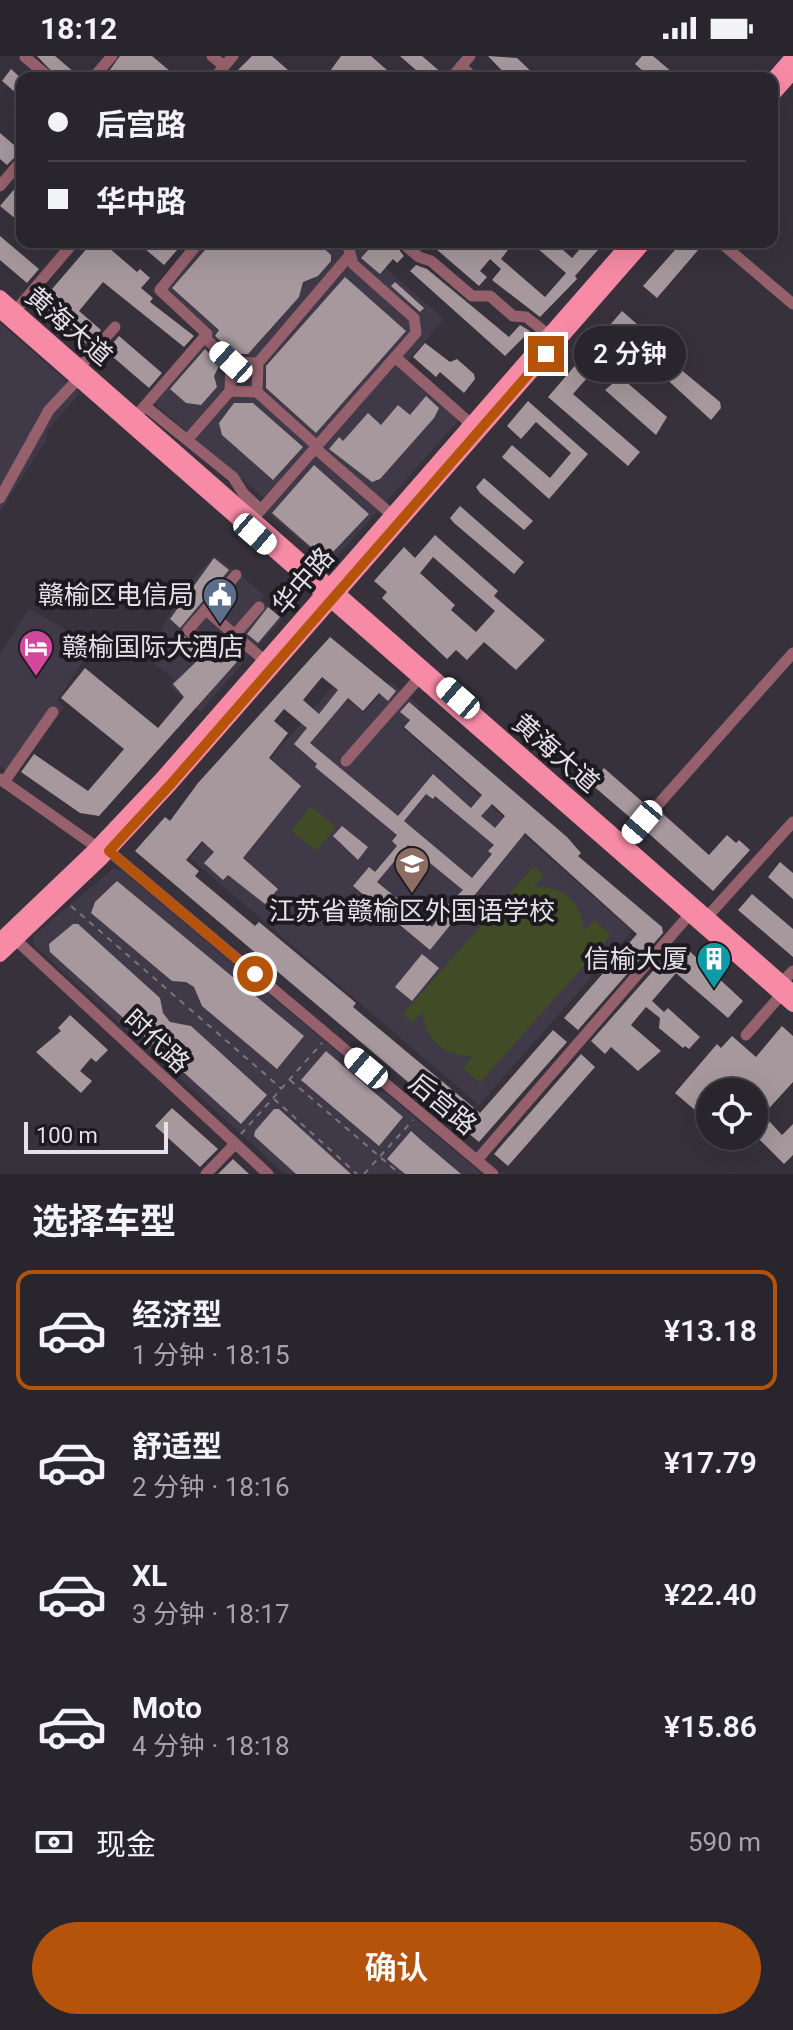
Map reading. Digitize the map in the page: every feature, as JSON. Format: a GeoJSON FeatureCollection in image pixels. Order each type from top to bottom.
{"type":"FeatureCollection","features":[{"type":"Feature","properties":{"kind":"main road"},"geometry":{"type":"LineString","coordinates":[[778,85],[790,62]]}},
{"type":"Feature","properties":{"kind":"main road","name":"华中路"},"geometry":{"type":"LineString","coordinates":[[0,940],[104,850],[265,661],[331,594],[392,515],[625,248]]}},
{"type":"Feature","properties":{"kind":"main road","name":"华中路"},"geometry":{"type":"LineString","coordinates":[[0,955],[61,897],[104,850],[640,248]]}},
{"type":"Feature","properties":{"kind":"main road","name":"黄海大道"},"geometry":{"type":"LineString","coordinates":[[0,297],[79,373],[140,411],[257,514],[331,594],[419,678],[689,915],[787,994]]}},
{"type":"Feature","properties":{"kind":"main road","name":"黄海大道"},"geometry":{"type":"LineString","coordinates":[[0,311],[79,373],[623,844],[707,917],[787,994]]}},
{"type":"Feature","properties":{"kind":"street"},"geometry":{"type":"LineString","coordinates":[[98,72],[112,56]]}},
{"type":"Feature","properties":{"kind":"street"},"geometry":{"type":"LineString","coordinates":[[212,56],[224,66]]}},
{"type":"Feature","properties":{"kind":"street"},"geometry":{"type":"LineString","coordinates":[[219,72],[233,56]]}},
{"type":"Feature","properties":{"kind":"street"},"geometry":{"type":"LineString","coordinates":[[456,72],[470,56]]}},
{"type":"Feature","properties":{"kind":"street"},"geometry":{"type":"LineString","coordinates":[[25,57],[43,72]]}},
{"type":"Feature","properties":{"kind":"street"},"geometry":{"type":"LineString","coordinates":[[461,66],[468,72]]}},
{"type":"Feature","properties":{"kind":"street"},"geometry":{"type":"LineString","coordinates":[[16,310],[69,248]]}},
{"type":"Feature","properties":{"kind":"street"},"geometry":{"type":"LineString","coordinates":[[194,248],[160,290],[207,334],[140,411],[188,439],[233,477],[257,514],[416,333],[417,324],[353,264],[348,248]]}},
{"type":"Feature","properties":{"kind":"street"},"geometry":{"type":"LineString","coordinates":[[408,248],[419,257],[431,261],[472,296],[490,296],[513,316],[530,319],[549,335]]}},
{"type":"Feature","properties":{"kind":"street"},"geometry":{"type":"LineString","coordinates":[[727,248],[793,304]]}},
{"type":"Feature","properties":{"kind":"street"},"geometry":{"type":"LineString","coordinates":[[257,392],[258,363],[349,256]]}},
{"type":"Feature","properties":{"kind":"street"},"geometry":{"type":"LineString","coordinates":[[0,498],[49,410],[115,327]]}},
{"type":"Feature","properties":{"kind":"street"},"geometry":{"type":"LineString","coordinates":[[204,337],[231,362],[258,363]]}},
{"type":"Feature","properties":{"kind":"street"},"geometry":{"type":"LineString","coordinates":[[395,357],[471,424]]}},
{"type":"Feature","properties":{"kind":"street"},"geometry":{"type":"LineString","coordinates":[[188,439],[230,391],[231,362]]}},
{"type":"Feature","properties":{"kind":"street"},"geometry":{"type":"LineString","coordinates":[[230,391],[257,392],[392,515]]}},
{"type":"Feature","properties":{"kind":"street"},"geometry":{"type":"LineString","coordinates":[[236,575],[188,630],[217,655],[259,607]]}},
{"type":"Feature","properties":{"kind":"street"},"geometry":{"type":"LineString","coordinates":[[206,610],[265,661]]}},
{"type":"Feature","properties":{"kind":"street"},"geometry":{"type":"LineString","coordinates":[[623,844],[793,653]]}},
{"type":"Feature","properties":{"kind":"street"},"geometry":{"type":"LineString","coordinates":[[346,761],[419,678]]}},
{"type":"Feature","properties":{"kind":"street"},"geometry":{"type":"LineString","coordinates":[[2,781],[53,712]]}},
{"type":"Feature","properties":{"kind":"street","name":"后宫路"},"geometry":{"type":"LineString","coordinates":[[2,781],[104,850],[493,1174]]}},
{"type":"Feature","properties":{"kind":"street"},"geometry":{"type":"LineString","coordinates":[[707,917],[793,822]]}},
{"type":"Feature","properties":{"kind":"street"},"geometry":{"type":"LineString","coordinates":[[477,1160],[689,915]]}},
{"type":"Feature","properties":{"kind":"street","name":"时代路"},"geometry":{"type":"LineString","coordinates":[[16,940],[268,1174]]}},
{"type":"Feature","properties":{"kind":"street"},"geometry":{"type":"LineString","coordinates":[[746,1035],[787,994],[793,971]]}},
{"type":"Feature","properties":{"kind":"street"},"geometry":{"type":"LineString","coordinates":[[206,1174],[234,1143]]}},
{"type":"Feature","properties":{"kind":"path"},"geometry":{"type":"LineString","coordinates":[[61,897],[282,1089]]}},
{"type":"Feature","properties":{"kind":"path"},"geometry":{"type":"LineString","coordinates":[[234,1143],[328,1036]]}},
{"type":"Feature","properties":{"kind":"path"},"geometry":{"type":"LineString","coordinates":[[290,1080],[400,1174]]}},
{"type":"Feature","properties":{"kind":"path"},"geometry":{"type":"LineString","coordinates":[[273,1098],[357,1174]]}},
{"type":"Feature","properties":{"kind":"path"},"geometry":{"type":"LineString","coordinates":[[364,1174],[419,1113]]}},
{"type":"Feature","properties":{"kind":"shaded area"},"geometry":{"type":"Polygon","coordinates":[[[188,248],[363,248],[444,319],[408,361],[466,412],[336,558],[320,558],[267,512],[272,505],[146,396],[200,334],[151,291],[188,248]]]}},
{"type":"Feature","properties":{"kind":"shaded area"},"geometry":{"type":"Polygon","coordinates":[[[0,323],[80,393],[47,431],[46,440],[0,512],[0,323]]]}},
{"type":"Feature","properties":{"kind":"shaded area","name":"赣榆区电信局"},"geometry":{"type":"Polygon","coordinates":[[[214,555],[264,595],[261,600],[282,619],[200,712],[170,686],[174,679],[148,659],[177,598],[214,555]]]}},
{"type":"Feature","properties":{"kind":"shaded area","name":"赣榆国际大酒店"},"geometry":{"type":"Polygon","coordinates":[[[29,609],[93,645],[57,701],[64,707],[15,776],[0,766],[0,654],[29,609]]]}},
{"type":"Feature","properties":{"kind":"shaded area","name":"江苏省赣榆区外国语学校"},"geometry":{"type":"Polygon","coordinates":[[[391,682],[419,706],[402,727],[632,931],[479,1105],[190,858],[203,843],[200,840],[332,687],[364,713],[391,682]]]}},
{"type":"Feature","properties":{"kind":"shaded area"},"geometry":{"type":"Polygon","coordinates":[[[114,868],[125,873],[482,1174],[285,1174],[33,944],[34,935],[114,868]]]}},
{"type":"Feature","properties":{"kind":"green space"},"geometry":{"type":"Polygon","coordinates":[[[311,806],[336,827],[316,851],[291,831],[311,806]]]}},
{"type":"Feature","properties":{"kind":"green space"},"geometry":{"type":"Polygon","coordinates":[[[534,866],[544,875],[534,887],[554,889],[569,898],[579,912],[584,931],[594,920],[611,935],[480,1083],[463,1068],[473,1056],[463,1056],[438,1045],[428,1031],[423,1012],[413,1023],[403,1014],[534,866]]]}},
{"type":"Feature","properties":{"kind":"building"},"geometry":{"type":"Polygon","coordinates":[[[37,56],[55,56],[74,72],[52,72],[37,56]]]}},
{"type":"Feature","properties":{"kind":"building"},"geometry":{"type":"Polygon","coordinates":[[[120,56],[152,56],[171,72],[108,72],[120,56]]]}},
{"type":"Feature","properties":{"kind":"building"},"geometry":{"type":"Polygon","coordinates":[[[252,56],[272,56],[290,72],[236,72],[252,56]]]}},
{"type":"Feature","properties":{"kind":"building"},"geometry":{"type":"Polygon","coordinates":[[[341,56],[371,56],[389,72],[365,70],[329,72],[341,56]]]}},
{"type":"Feature","properties":{"kind":"building"},"geometry":{"type":"Polygon","coordinates":[[[400,56],[422,56],[441,72],[418,72],[400,56]]]}},
{"type":"Feature","properties":{"kind":"building"},"geometry":{"type":"Polygon","coordinates":[[[488,56],[517,58],[532,72],[503,72],[488,56]]]}},
{"type":"Feature","properties":{"kind":"building"},"geometry":{"type":"Polygon","coordinates":[[[642,56],[653,56],[672,72],[644,72],[635,64],[642,56]]]}},
{"type":"Feature","properties":{"kind":"building"},"geometry":{"type":"Polygon","coordinates":[[[11,69],[16,74],[16,93],[2,81],[11,69]]]}},
{"type":"Feature","properties":{"kind":"building"},"geometry":{"type":"Polygon","coordinates":[[[0,133],[16,147],[16,156],[7,165],[0,159],[0,133]]]}},
{"type":"Feature","properties":{"kind":"building"},"geometry":{"type":"Polygon","coordinates":[[[16,187],[16,219],[0,206],[16,187]]]}},
{"type":"Feature","properties":{"kind":"building"},"geometry":{"type":"Polygon","coordinates":[[[0,236],[39,269],[27,283],[0,260],[0,236]]]}},
{"type":"Feature","properties":{"kind":"building"},"geometry":{"type":"Polygon","coordinates":[[[87,248],[109,248],[137,272],[140,269],[150,278],[141,288],[153,298],[150,302],[194,336],[184,347],[103,282],[79,311],[101,330],[88,345],[40,303],[87,248]]]}},
{"type":"Feature","properties":{"kind":"building"},"geometry":{"type":"Polygon","coordinates":[[[144,248],[179,248],[164,265],[144,248]]]}},
{"type":"Feature","properties":{"kind":"building"},"geometry":{"type":"Polygon","coordinates":[[[207,248],[323,248],[331,255],[331,261],[318,276],[303,282],[299,297],[248,354],[234,354],[215,336],[219,330],[172,288],[207,248]]]}},
{"type":"Feature","properties":{"kind":"building"},"geometry":{"type":"Polygon","coordinates":[[[370,248],[398,248],[404,256],[397,263],[393,259],[380,274],[361,258],[370,248]]]}},
{"type":"Feature","properties":{"kind":"building"},"geometry":{"type":"Polygon","coordinates":[[[435,248],[509,248],[501,259],[545,297],[566,273],[537,248],[561,248],[572,258],[581,248],[600,248],[575,276],[577,279],[540,317],[492,280],[501,269],[490,259],[480,271],[487,277],[479,286],[435,248]]]}},
{"type":"Feature","properties":{"kind":"building"},"geometry":{"type":"Polygon","coordinates":[[[677,248],[700,248],[657,298],[643,286],[677,248]]]}},
{"type":"Feature","properties":{"kind":"building"},"geometry":{"type":"Polygon","coordinates":[[[416,265],[427,269],[509,337],[520,325],[530,331],[505,356],[410,271],[416,265]]]}},
{"type":"Feature","properties":{"kind":"building"},"geometry":{"type":"Polygon","coordinates":[[[345,277],[406,331],[316,433],[266,388],[266,366],[345,277]]]}},
{"type":"Feature","properties":{"kind":"building"},"geometry":{"type":"Polygon","coordinates":[[[395,282],[424,308],[420,312],[391,286],[395,282]]]}},
{"type":"Feature","properties":{"kind":"building"},"geometry":{"type":"Polygon","coordinates":[[[622,311],[638,325],[633,330],[720,402],[721,408],[711,420],[622,338],[573,394],[640,452],[628,466],[548,397],[622,311]]]}},
{"type":"Feature","properties":{"kind":"building"},"geometry":{"type":"Polygon","coordinates":[[[119,336],[162,373],[149,388],[106,351],[119,336]]]}},
{"type":"Feature","properties":{"kind":"building"},"geometry":{"type":"Polygon","coordinates":[[[425,343],[450,362],[457,359],[474,374],[475,379],[464,393],[440,372],[436,377],[413,357],[425,343]]]}},
{"type":"Feature","properties":{"kind":"building"},"geometry":{"type":"Polygon","coordinates":[[[205,349],[220,364],[214,376],[217,387],[201,405],[186,403],[170,389],[205,349]]]}},
{"type":"Feature","properties":{"kind":"building"},"geometry":{"type":"Polygon","coordinates":[[[618,379],[624,380],[667,417],[656,435],[605,390],[618,379]]]}},
{"type":"Feature","properties":{"kind":"building"},"geometry":{"type":"Polygon","coordinates":[[[426,396],[439,408],[434,418],[380,479],[372,482],[329,449],[339,437],[343,441],[368,413],[381,425],[398,405],[410,415],[426,396]]]}},
{"type":"Feature","properties":{"kind":"building"},"geometry":{"type":"Polygon","coordinates":[[[528,401],[588,454],[549,499],[502,457],[512,445],[550,478],[571,453],[536,422],[521,439],[507,426],[528,401]]]}},
{"type":"Feature","properties":{"kind":"building"},"geometry":{"type":"Polygon","coordinates":[[[234,403],[253,403],[303,447],[273,480],[222,435],[219,423],[234,403]]]}},
{"type":"Feature","properties":{"kind":"building"},"geometry":{"type":"Polygon","coordinates":[[[314,465],[369,514],[331,554],[323,551],[320,555],[272,513],[314,465]]]}},
{"type":"Feature","properties":{"kind":"building"},"geometry":{"type":"Polygon","coordinates":[[[484,478],[533,521],[524,530],[480,493],[476,487],[484,478]]]}},
{"type":"Feature","properties":{"kind":"building"},"geometry":{"type":"Polygon","coordinates":[[[460,506],[524,562],[514,574],[450,518],[460,506]]]}},
{"type":"Feature","properties":{"kind":"building"},"geometry":{"type":"Polygon","coordinates":[[[435,535],[498,591],[494,596],[545,640],[516,670],[484,642],[467,660],[456,650],[447,659],[382,598],[387,592],[374,581],[404,547],[415,558],[435,535]],[[433,557],[420,573],[455,605],[451,610],[476,632],[495,611],[433,557]]]}},
{"type":"Feature","properties":{"kind":"building"},"geometry":{"type":"Polygon","coordinates":[[[214,558],[229,570],[180,628],[170,619],[214,558]]]}},
{"type":"Feature","properties":{"kind":"building"},"geometry":{"type":"Polygon","coordinates":[[[268,607],[280,617],[258,643],[247,634],[268,607]]]}},
{"type":"Feature","properties":{"kind":"building"},"geometry":{"type":"Polygon","coordinates":[[[180,632],[215,663],[223,661],[236,647],[244,654],[99,816],[80,813],[21,772],[34,754],[88,791],[124,749],[61,698],[85,668],[158,728],[184,697],[173,684],[197,661],[174,640],[180,632]]]}},
{"type":"Feature","properties":{"kind":"building"},"geometry":{"type":"Polygon","coordinates":[[[330,637],[396,691],[388,701],[379,693],[363,711],[348,698],[310,743],[398,816],[433,774],[471,808],[482,795],[404,727],[410,720],[400,712],[409,702],[567,837],[581,853],[578,856],[662,927],[663,933],[578,1030],[564,1018],[637,934],[525,833],[430,950],[353,886],[369,867],[375,872],[397,846],[392,841],[397,835],[315,767],[317,764],[294,744],[307,728],[284,709],[274,721],[288,733],[269,758],[301,786],[243,858],[278,889],[265,904],[228,875],[223,880],[204,863],[214,852],[202,841],[186,860],[199,871],[195,876],[255,926],[259,922],[356,1003],[353,1007],[480,1113],[553,1030],[567,1042],[479,1142],[135,851],[165,817],[170,821],[198,783],[330,637]],[[322,677],[303,700],[319,714],[338,690],[322,677]],[[426,794],[404,821],[472,878],[492,854],[488,851],[494,845],[435,796],[433,799],[426,794]],[[492,804],[481,816],[495,828],[505,816],[492,804]],[[408,845],[377,882],[432,927],[443,913],[441,911],[463,890],[408,845]]]}},
{"type":"Feature","properties":{"kind":"building"},"geometry":{"type":"Polygon","coordinates":[[[604,768],[646,805],[633,820],[591,784],[604,768]]]}},
{"type":"Feature","properties":{"kind":"building"},"geometry":{"type":"Polygon","coordinates":[[[662,813],[709,855],[727,835],[750,850],[713,891],[646,831],[662,813]]]}},
{"type":"Feature","properties":{"kind":"building"},"geometry":{"type":"Polygon","coordinates":[[[342,826],[368,847],[358,860],[333,836],[342,826]]]}},
{"type":"Feature","properties":{"kind":"building"},"geometry":{"type":"Polygon","coordinates":[[[780,862],[793,873],[793,899],[768,877],[780,862]]]}},
{"type":"Feature","properties":{"kind":"building"},"geometry":{"type":"Polygon","coordinates":[[[117,881],[304,1036],[277,1069],[202,1006],[194,987],[186,982],[172,981],[91,913],[95,902],[117,881]]]}},
{"type":"Feature","properties":{"kind":"building"},"geometry":{"type":"Polygon","coordinates":[[[752,894],[793,929],[793,957],[738,910],[752,894]]]}},
{"type":"Feature","properties":{"kind":"building"},"geometry":{"type":"Polygon","coordinates":[[[73,924],[78,924],[160,998],[163,1013],[170,1022],[191,1026],[267,1095],[241,1124],[50,952],[49,944],[73,924]]]}},
{"type":"Feature","properties":{"kind":"building"},"geometry":{"type":"Polygon","coordinates":[[[675,946],[684,946],[743,1001],[728,1018],[676,973],[652,1001],[664,1012],[668,1008],[700,1037],[689,1049],[683,1048],[659,1028],[660,1018],[646,1007],[631,1025],[661,1051],[638,1071],[611,1047],[605,1054],[591,1041],[675,946]]]}},
{"type":"Feature","properties":{"kind":"building"},"geometry":{"type":"Polygon","coordinates":[[[422,954],[439,968],[412,1001],[395,987],[422,954]]]}},
{"type":"Feature","properties":{"kind":"building"},"geometry":{"type":"Polygon","coordinates":[[[70,1015],[108,1050],[96,1062],[91,1058],[80,1071],[92,1081],[81,1093],[36,1052],[61,1031],[58,1028],[70,1015]]]}},
{"type":"Feature","properties":{"kind":"building"},"geometry":{"type":"Polygon","coordinates":[[[782,1026],[793,1036],[793,1082],[768,1109],[768,1078],[696,1078],[696,1111],[675,1093],[717,1044],[721,1048],[732,1036],[756,1057],[782,1026]]]}},
{"type":"Feature","properties":{"kind":"building"},"geometry":{"type":"Polygon","coordinates":[[[326,1051],[403,1117],[379,1146],[301,1080],[326,1051]]]}},
{"type":"Feature","properties":{"kind":"building"},"geometry":{"type":"Polygon","coordinates":[[[581,1054],[595,1067],[508,1166],[494,1154],[581,1054]]]}},
{"type":"Feature","properties":{"kind":"building"},"geometry":{"type":"Polygon","coordinates":[[[172,1108],[218,1149],[200,1167],[155,1126],[172,1108]]]}},
{"type":"Feature","properties":{"kind":"building"},"geometry":{"type":"Polygon","coordinates":[[[274,1109],[279,1109],[351,1174],[296,1174],[254,1136],[274,1109]]]}},
{"type":"Feature","properties":{"kind":"building"},"geometry":{"type":"Polygon","coordinates":[[[768,1122],[782,1135],[793,1124],[793,1155],[784,1164],[768,1148],[768,1122]]]}},
{"type":"Feature","properties":{"kind":"building"},"geometry":{"type":"Polygon","coordinates":[[[411,1131],[461,1174],[405,1174],[387,1159],[411,1131]]]}},
{"type":"Feature","properties":{"kind":"building"},"geometry":{"type":"Polygon","coordinates":[[[233,1159],[249,1174],[218,1174],[233,1159]]]}},
{"type":"Feature","properties":{"kind":"place","name":"赣榆区电信局"},"geometry":{"type":"Point","coordinates":[220,626]}},
{"type":"Feature","properties":{"kind":"place","name":"赣榆国际大酒店"},"geometry":{"type":"Point","coordinates":[36,678]}},
{"type":"Feature","properties":{"kind":"place","name":"江苏省赣榆区外国语学校"},"geometry":{"type":"Point","coordinates":[412,895]}},
{"type":"Feature","properties":{"kind":"place","name":"信榆大厦"},"geometry":{"type":"Point","coordinates":[714,990]}},
{"type":"Feature","properties":{"kind":"route"},"geometry":{"type":"LineString","coordinates":[[255,974],[109,851],[377,550],[546,354]]}}]}
